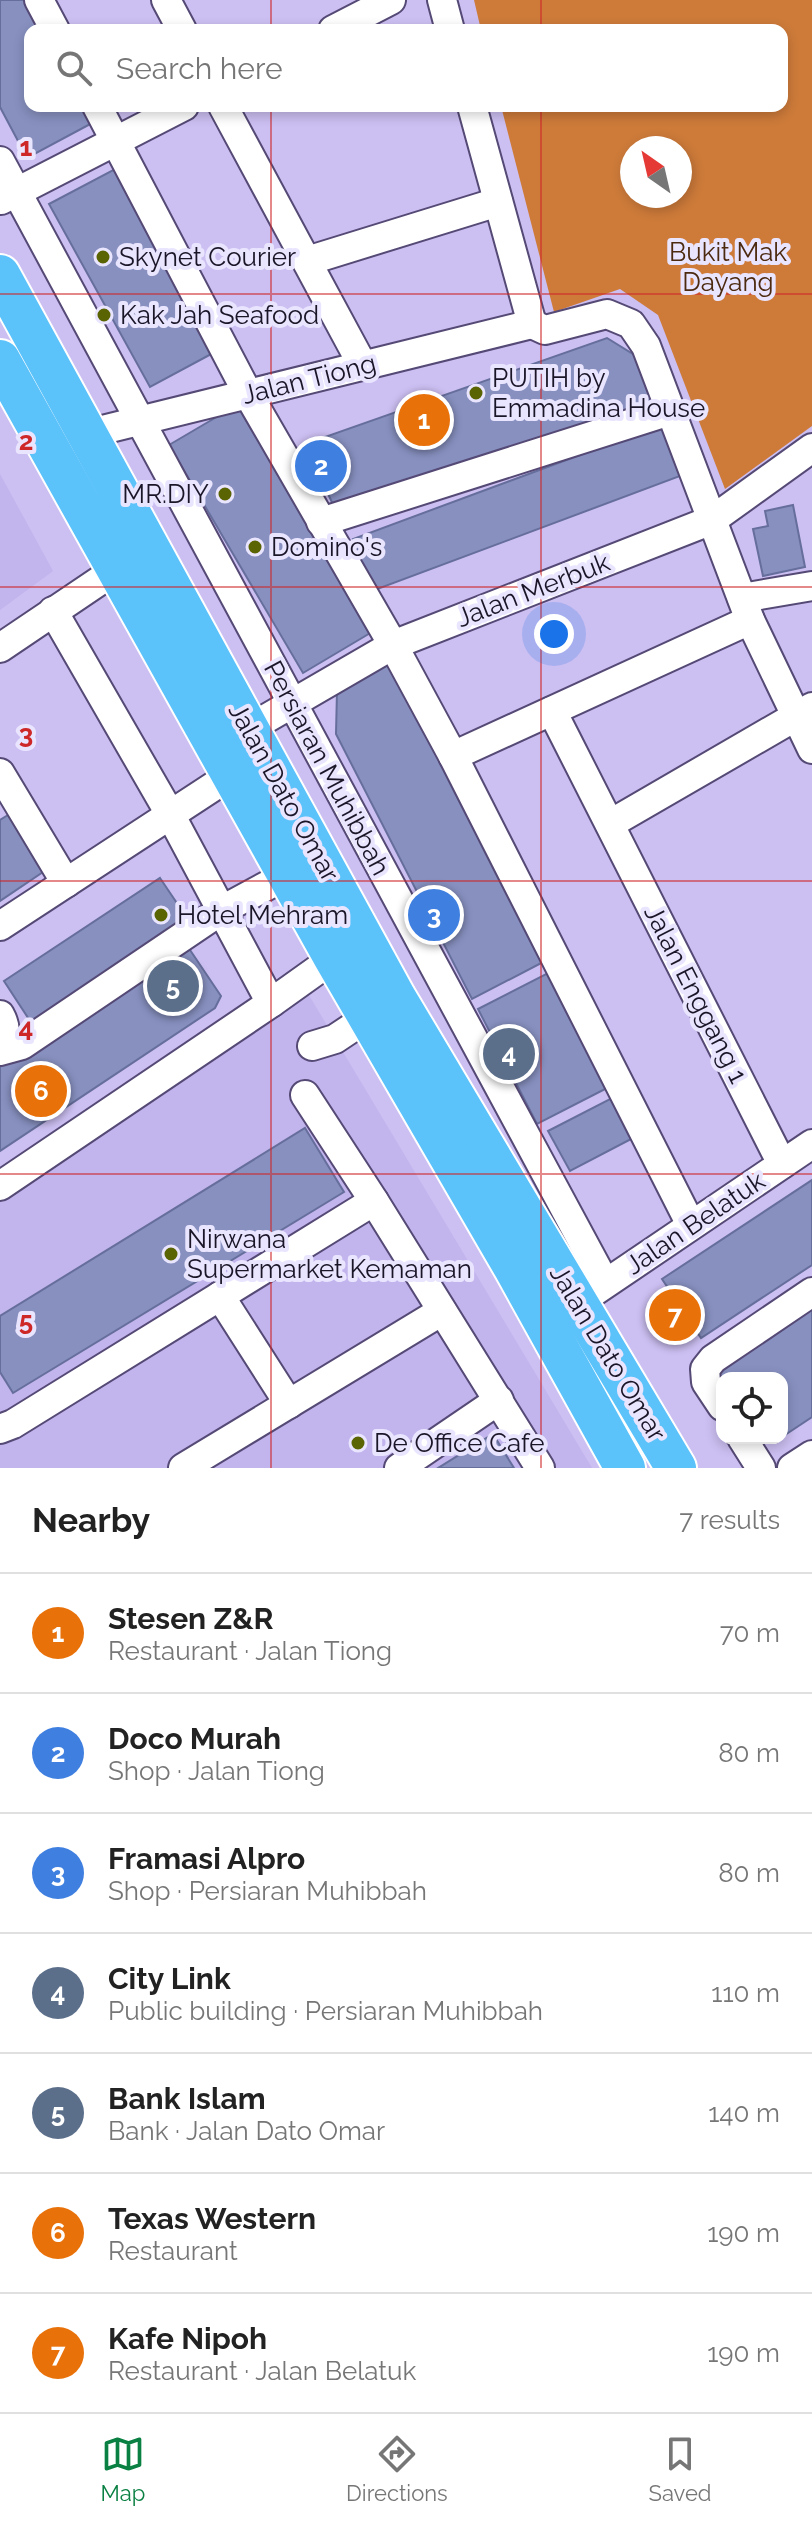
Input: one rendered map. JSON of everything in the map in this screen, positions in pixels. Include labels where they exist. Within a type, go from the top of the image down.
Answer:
[{"type":"highway","name":"Jalan Dato Omar","points":[[0,275],[396,998],[592,1293],[676,1468]]},
{"type":"highway","name":"Jalan Dato Omar","points":[[0,360],[287,875],[514,1268],[625,1468]]},
{"type":"street","points":[[39,0],[52,24]]},
{"type":"street","points":[[166,0],[179,24]]},
{"type":"street","points":[[345,24],[391,0]]},
{"type":"street","points":[[442,0],[448,24]]},
{"type":"street","points":[[100,112],[248,394],[393,645],[453,756],[691,1225]]},
{"type":"street","points":[[8,196],[172,112]]},
{"type":"street","points":[[226,112],[363,366]]},
{"type":"street","points":[[474,112],[532,324]]},
{"type":"street","name":"Persiaran Muhibbah","points":[[0,161],[8,196],[139,421],[292,703],[592,1293]]},
{"type":"street","points":[[307,261],[498,202]]},
{"type":"street","name":"Jalan Tiong","points":[[86,434],[532,324],[545,330],[607,314],[631,324],[646,346],[712,520]]},
{"type":"street","points":[[321,522],[670,411]]},
{"type":"street","name":"Jalan Merbuk","points":[[250,728],[393,645],[712,520],[812,448]]},
{"type":"street","points":[[712,520],[746,609],[804,711],[812,749]]},
{"type":"street","points":[[0,648],[117,569]]},
{"type":"street","points":[[453,756],[552,711],[746,609],[812,586]]},
{"type":"street","points":[[53,611],[170,814],[271,1003]]},
{"type":"street","name":"Jalan Enggang 1","points":[[552,711],[782,1164]]},
{"type":"street","points":[[610,824],[804,711]]},
{"type":"street","points":[[0,926],[231,775]]},
{"type":"street","points":[[4,790],[66,883]]},
{"type":"street","points":[[0,1051],[22,1045],[222,910],[287,875]]},
{"type":"street","points":[[0,1186],[334,958]]},
{"type":"street","points":[[0,1015],[4,1023],[4,1037],[0,1043]]},
{"type":"street","points":[[312,1046],[335,1039],[368,1017]]},
{"type":"street","points":[[305,1095],[540,1468]]},
{"type":"street","name":"Jalan Belatuk","points":[[592,1293],[812,1144]]},
{"type":"street","points":[[0,1429],[13,1424],[374,1201]]},
{"type":"street","points":[[716,1397],[706,1382],[705,1369],[713,1359],[812,1292]]},
{"type":"street","points":[[220,1296],[289,1404]]},
{"type":"street","points":[[200,1464],[289,1404],[442,1311]]},
{"type":"street","points":[[399,1468],[499,1400]]},
{"type":"street","points":[[746,1444],[761,1468]]},
{"type":"street","points":[[792,1468],[812,1455]]},
{"type":"shaded area","points":[[0,474],[53,571],[0,610]]},
{"type":"shaded area","points":[[304,987],[592,1468],[0,1468],[0,1185]]},
{"type":"green space","name":"Bukit Mak Dayang","points":[[474,0],[812,0],[812,426],[725,489],[658,315],[620,289],[554,312],[503,112],[788,112],[788,24],[480,24]]},
{"type":"building","points":[[0,0],[28,0],[41,24],[24,24],[24,112],[88,112],[94,122],[27,158],[0,107]]},
{"type":"building","points":[[117,168],[215,352],[150,387],[49,204]]},
{"type":"building","points":[[607,338],[636,356],[651,401],[335,509],[305,444]]},
{"type":"building","points":[[237,405],[372,632],[303,673],[169,445]]},
{"type":"building","points":[[661,425],[680,476],[372,591],[353,539]]},
{"type":"building","points":[[793,505],[805,567],[763,576],[753,529],[768,526],[765,511]]},
{"type":"building","points":[[390,661],[547,960],[472,999],[336,734],[337,691]]},
{"type":"building","points":[[8,815],[46,870],[0,901],[0,820]]},
{"type":"building","points":[[160,878],[191,924],[34,1027],[4,981]]},
{"type":"building","points":[[186,944],[221,996],[215,1008],[0,1151],[0,1067]]},
{"type":"building","points":[[552,971],[611,1086],[537,1124],[478,1009]]},
{"type":"building","points":[[612,1098],[633,1138],[570,1171],[548,1131]]},
{"type":"building","name":"Nirwana Supermarket Kemaman","points":[[305,1128],[344,1192],[13,1393],[0,1372],[0,1316]]},
{"type":"building","points":[[812,1180],[812,1265],[701,1338],[662,1279]]},
{"type":"building","points":[[812,1309],[812,1417],[788,1433],[788,1372],[717,1372]]},
{"type":"building","points":[[493,1434],[514,1468],[438,1468]]},
{"type":"place","name":"Skynet Courier","points":[[103,257]]},
{"type":"place","name":"Kak Jah Seafood","points":[[104,315]]},
{"type":"place","name":"PUTIH by Emmadina House","points":[[476,393]]},
{"type":"place","name":"Stesen Z&R","points":[[424,420]]},
{"type":"place","name":"Doco Murah","points":[[321,466]]},
{"type":"place","name":"MR.DIY","points":[[225,494]]},
{"type":"place","name":"Domino's","points":[[255,547]]},
{"type":"place","name":"Hotel Mehram","points":[[161,915]]},
{"type":"place","name":"Framasi Alpro","points":[[434,915]]},
{"type":"place","name":"Bank Islam","points":[[173,986]]},
{"type":"place","name":"City Link","points":[[509,1054]]},
{"type":"place","name":"Texas Western","points":[[41,1091]]},
{"type":"place","name":"Nirwana Supermarket Kemaman","points":[[171,1254]]},
{"type":"place","name":"Kafe Nipoh","points":[[675,1315]]},
{"type":"place","name":"De Office Cafe","points":[[358,1443]]}]
